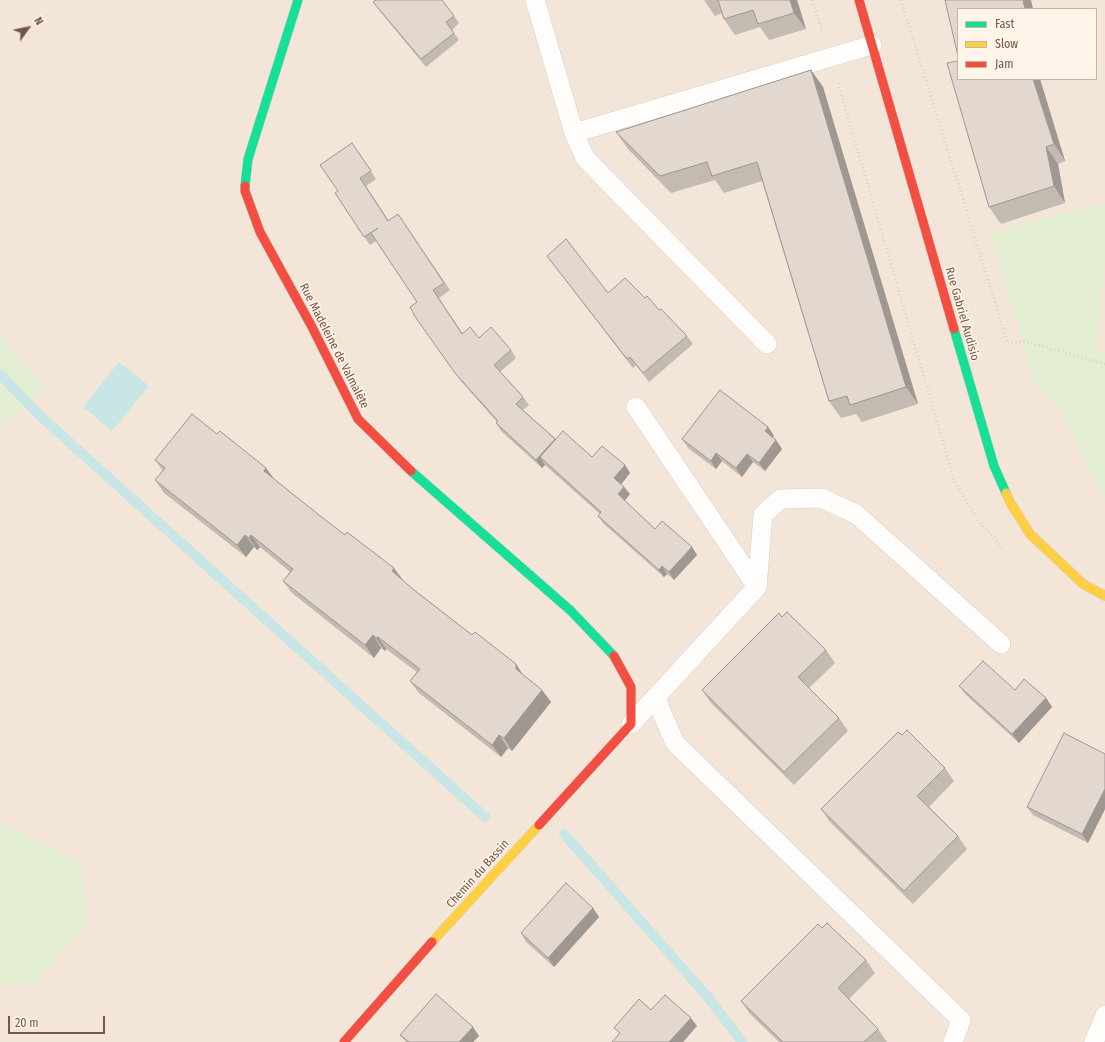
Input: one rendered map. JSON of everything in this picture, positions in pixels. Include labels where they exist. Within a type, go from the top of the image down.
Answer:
[{"type":"street","name":"Rue Madeleine de Valmalète","points":[[298,0],[248,159],[245,191],[260,232],[312,327],[358,419],[407,468],[571,611],[613,654],[631,687],[631,724]]},
{"type":"street","name":"Rue Gabriel Audisio","points":[[859,0],[994,466],[1010,502],[1030,534],[1083,584],[1105,596]]},
{"type":"street","name":"Chemin du Bassin","points":[[344,1042],[449,923],[631,724]]},
{"type":"lane","points":[[535,0],[574,133],[585,158],[767,344]]},
{"type":"lane","points":[[574,133],[872,45]]},
{"type":"lane","points":[[636,407],[757,587]]},
{"type":"lane","points":[[631,724],[757,587],[763,515],[780,499],[821,498],[856,514],[1001,644]]},
{"type":"lane","points":[[655,698],[675,743],[961,1020],[953,1042]]},
{"type":"lane","points":[[1094,1042],[1105,1015]]},
{"type":"path","points":[[901,0],[1008,344],[1024,341],[1105,364]]},
{"type":"shaded area","points":[[0,0],[1105,0],[1105,1042],[0,1042]]},
{"type":"green space","points":[[1105,203],[1105,260],[1096,349],[1105,351],[1105,500],[1087,468],[1058,405],[1035,385],[990,233]]},
{"type":"green space","points":[[0,333],[47,389],[0,428]]},
{"type":"green space","points":[[0,822],[80,862],[88,921],[33,986],[0,984]]},
{"type":"water","points":[[119,362],[149,386],[112,431],[83,407]]},
{"type":"building","points":[[376,0],[442,0],[454,16],[446,22],[454,33],[421,59],[373,2]]},
{"type":"building","points":[[718,0],[790,0],[794,13],[758,24],[753,10],[724,19]]},
{"type":"building","points":[[945,0],[1023,0],[1025,8],[957,8],[957,52]]},
{"type":"building","points":[[957,61],[957,80],[1033,80],[1054,144],[1046,147],[1054,186],[989,207],[947,63]]},
{"type":"building","points":[[811,70],[906,387],[850,405],[847,396],[829,401],[757,162],[712,176],[707,162],[660,176],[616,132]]},
{"type":"building","points":[[352,143],[371,171],[360,178],[388,221],[398,214],[444,283],[433,290],[462,334],[470,327],[479,338],[491,327],[511,350],[494,365],[523,397],[516,404],[555,439],[536,460],[496,423],[498,421],[455,373],[416,318],[410,307],[417,302],[371,233],[378,228],[364,237],[335,193],[338,191],[320,165]]},
{"type":"building","points":[[566,239],[608,293],[625,278],[645,298],[647,296],[659,310],[661,309],[687,336],[643,373],[630,357],[627,359],[547,256]]},
{"type":"building","points":[[720,390],[768,427],[765,431],[776,440],[759,463],[747,454],[736,468],[716,453],[711,461],[682,439]]},
{"type":"building","points":[[192,414],[217,434],[220,431],[266,468],[264,471],[345,535],[347,532],[394,568],[392,571],[414,590],[472,635],[475,632],[516,664],[516,669],[542,690],[504,738],[499,735],[492,745],[410,681],[420,669],[378,637],[376,638],[373,635],[365,645],[283,581],[293,569],[251,535],[249,538],[245,535],[237,545],[155,480],[165,468],[155,460]]},
{"type":"building","points":[[563,431],[592,457],[602,446],[625,465],[614,478],[624,487],[618,494],[655,529],[662,521],[692,547],[669,572],[662,566],[659,570],[598,516],[601,512],[540,457]]},
{"type":"building","points":[[787,612],[826,650],[798,677],[839,718],[784,772],[702,690],[779,613],[782,617]]},
{"type":"building","points":[[983,661],[1015,690],[1024,679],[1046,698],[1012,734],[959,686]]},
{"type":"building","points":[[907,730],[945,768],[917,796],[958,836],[904,891],[821,809],[898,732],[902,735]]},
{"type":"building","points":[[1064,733],[1105,754],[1105,789],[1082,834],[1027,807]]},
{"type":"building","points":[[566,883],[593,908],[548,958],[521,933]]},
{"type":"building","points":[[827,923],[866,960],[838,988],[878,1029],[864,1042],[783,1042],[741,1001],[818,924],[822,928]]},
{"type":"building","points":[[436,994],[473,1027],[459,1042],[409,1042],[400,1035]]},
{"type":"building","points":[[665,995],[691,1018],[669,1042],[612,1042],[620,1033],[614,1028],[639,999],[651,1010]]},
{"type":"waterway","points":[[0,374],[37,413],[485,817]]},
{"type":"waterway","points":[[564,834],[707,996],[742,1042]]},
{"type":"traffic: fast","points":[[245,186],[248,159],[298,0]]},
{"type":"traffic: fast","points":[[954,329],[994,466],[1006,493]]},
{"type":"traffic: fast","points":[[411,471],[571,611],[614,656]]},
{"type":"traffic: slow","points":[[1006,493],[1030,534],[1083,584],[1105,596]]},
{"type":"traffic: slow","points":[[432,942],[539,825]]},
{"type":"traffic: jam","points":[[859,0],[954,329]]},
{"type":"traffic: jam","points":[[245,186],[245,191],[260,232],[312,327],[358,419],[411,471]]},
{"type":"traffic: jam","points":[[539,825],[631,724],[631,687],[614,656]]},
{"type":"traffic: jam","points":[[344,1042],[432,942]]}]
